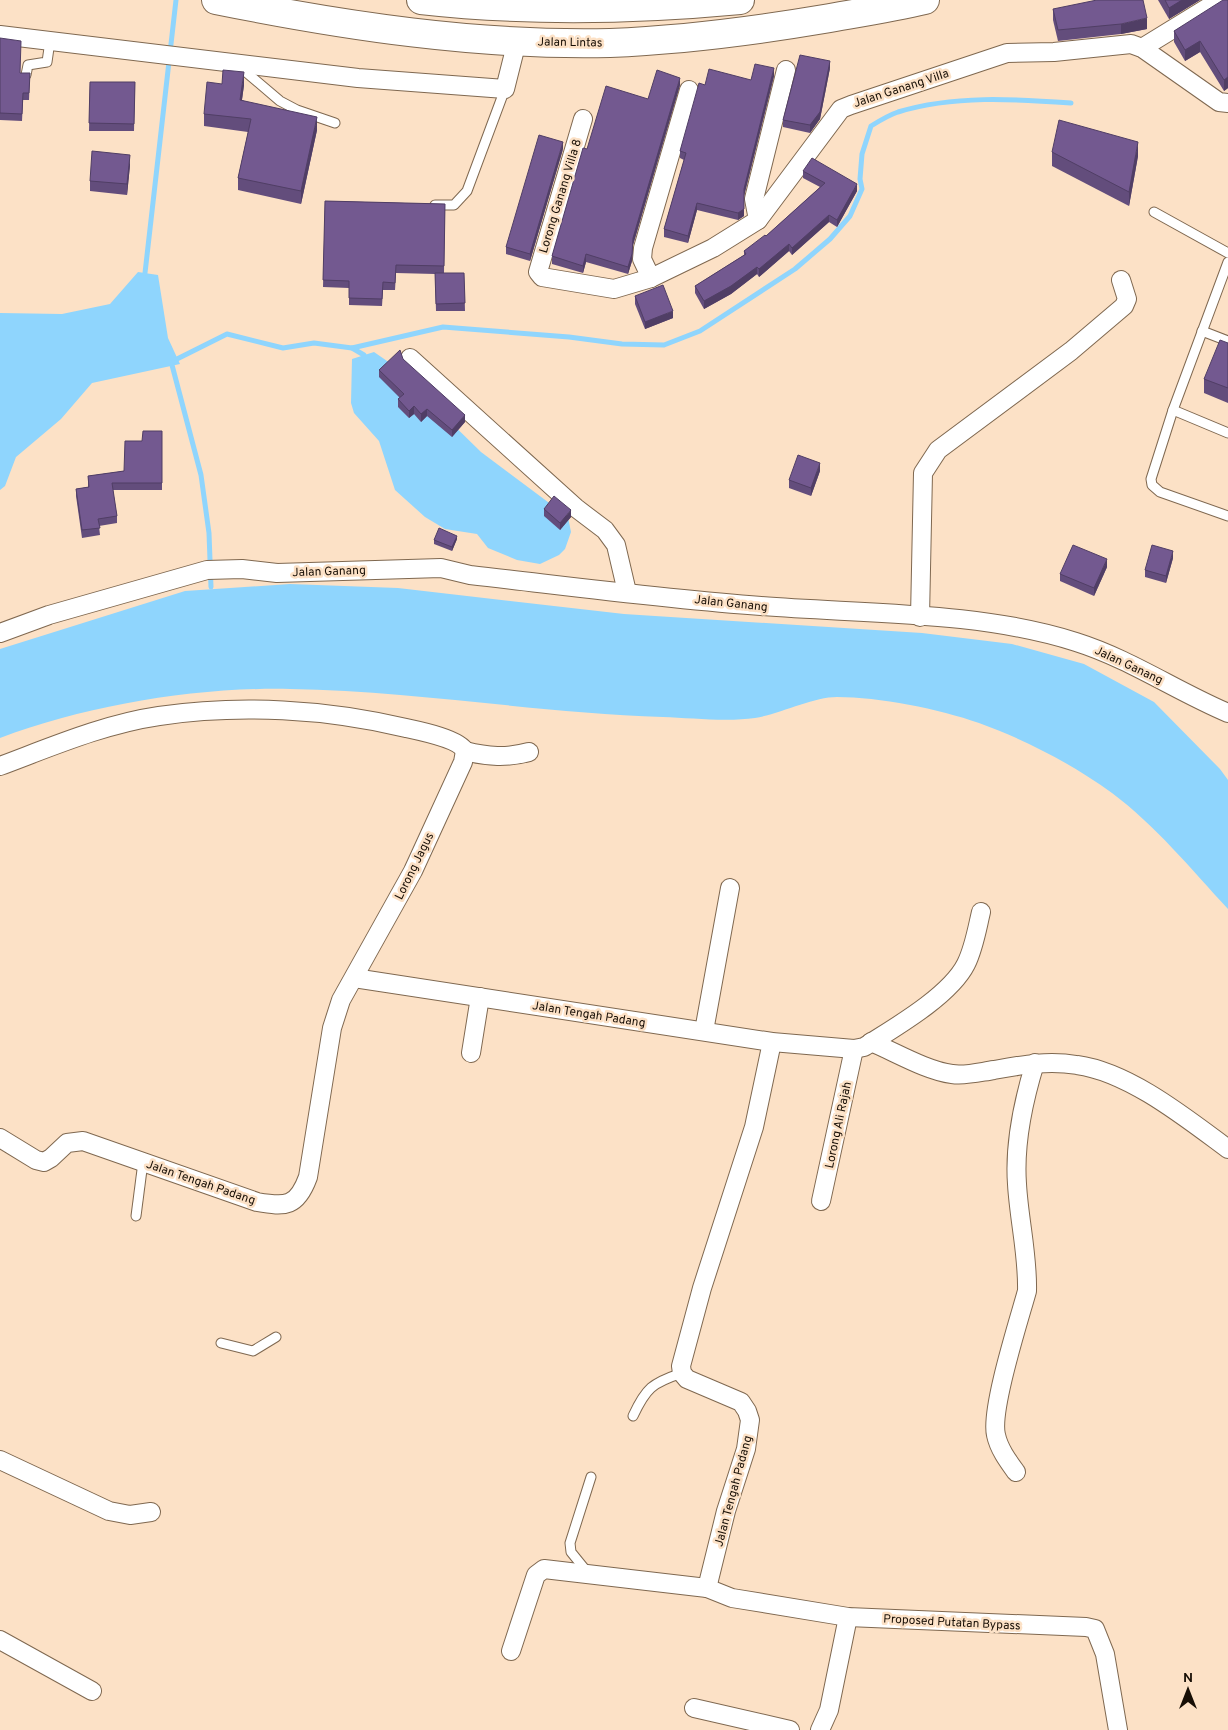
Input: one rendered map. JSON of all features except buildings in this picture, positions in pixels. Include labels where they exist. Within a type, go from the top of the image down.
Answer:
[{"type":"highway","name":"Jalan Lintas","points":[[216,0],[384,28],[517,41],[608,43],[714,36],[761,30],[925,0]]},
{"type":"highway","points":[[421,0],[510,4],[686,3],[740,0]]},
{"type":"street","points":[[1142,48],[1220,0]]},
{"type":"street","points":[[0,35],[156,56],[358,78],[505,89],[517,41]]},
{"type":"street","name":"Jalan Ganang Villa","points":[[538,272],[542,277],[614,290],[650,278],[713,248],[758,220],[835,116],[850,104],[1007,53],[1054,52],[1131,44],[1142,48],[1218,102],[1228,103]]},
{"type":"street","points":[[758,220],[754,199],[786,70]]},
{"type":"street","points":[[650,278],[642,258],[643,248],[689,90]]},
{"type":"street","name":"Lorong Ganang Villa 8","points":[[538,272],[582,119]]},
{"type":"street","points":[[920,617],[923,473],[938,450],[1071,351],[1124,306],[1127,299],[1121,280]]},
{"type":"street","points":[[410,358],[576,508],[606,530],[616,545],[627,592]]},
{"type":"street","name":"Jalan Ganang","points":[[0,633],[50,615],[212,570],[277,573],[441,568],[470,575],[759,606],[920,617],[988,624],[1075,641],[1114,655],[1228,713]]},
{"type":"street","points":[[0,766],[73,739],[129,722],[158,716],[223,710],[263,710],[349,716],[427,733],[456,743],[465,751],[498,757],[529,752]]},
{"type":"street","name":"Lorong Jagus","points":[[354,978],[413,871],[463,762],[465,751]]},
{"type":"street","points":[[704,1031],[730,888]]},
{"type":"street","points":[[854,1049],[871,1042],[921,1010],[956,979],[973,948],[981,912]]},
{"type":"street","name":"Jalan Tengah Padang","points":[[0,1138],[36,1160],[44,1162],[67,1143],[83,1141],[256,1202],[277,1205],[290,1204],[298,1198],[308,1177],[332,1028],[341,1000],[354,978],[772,1042],[854,1049]]},
{"type":"street","points":[[471,1053],[480,997]]},
{"type":"street","points":[[682,1373],[681,1366],[702,1288],[754,1127],[772,1042]]},
{"type":"street","points":[[871,1042],[940,1071],[953,1074],[968,1075],[1035,1063],[1078,1065],[1104,1072],[1144,1091],[1228,1149]]},
{"type":"street","name":"Lorong Ali Rajah","points":[[821,1201],[854,1049]]},
{"type":"street","points":[[1016,1472],[1000,1448],[995,1428],[997,1405],[1027,1291],[1027,1273],[1017,1184],[1017,1157],[1022,1112],[1035,1063]]},
{"type":"street","name":"Jalan Tengah Padang","points":[[682,1373],[697,1384],[741,1402],[750,1420],[746,1449],[726,1511],[707,1588]]},
{"type":"street","points":[[0,1460],[109,1510],[130,1515],[151,1512]]},
{"type":"street","name":"Proposed Putatan Bypass","points":[[511,1651],[538,1572],[544,1569],[707,1588],[732,1598],[848,1617],[1095,1629],[1105,1654],[1118,1730]]},
{"type":"street","points":[[820,1730],[829,1710],[848,1617]]},
{"type":"street","points":[[0,1640],[92,1691]]},
{"type":"street","points":[[694,1708],[790,1730]]},
{"type":"lane","points":[[26,75],[28,65],[47,62],[50,41]]},
{"type":"lane","points":[[233,64],[245,70],[267,91],[289,106],[335,123]]},
{"type":"lane","points":[[426,205],[454,205],[467,191],[505,89]]},
{"type":"lane","points":[[1154,212],[1228,253]]},
{"type":"lane","points":[[1228,262],[1151,472],[1152,484],[1160,492],[1228,516]]},
{"type":"lane","points":[[1202,331],[1228,341]]},
{"type":"lane","points":[[1173,410],[1228,433]]},
{"type":"lane","points":[[136,1216],[143,1162]]},
{"type":"lane","points":[[221,1343],[253,1351],[276,1336]]},
{"type":"lane","points":[[633,1416],[642,1397],[657,1381],[682,1373]]},
{"type":"lane","points":[[590,1574],[575,1560],[571,1552],[570,1543],[591,1477]]},
{"type":"water","points":[[138,272],[158,275],[168,338],[180,364],[92,383],[61,419],[16,457],[5,486],[0,490],[0,313],[62,314],[110,304]]},
{"type":"water","points":[[374,352],[390,363],[481,452],[568,517],[571,532],[565,549],[559,555],[540,564],[517,560],[488,548],[477,534],[445,529],[425,517],[395,490],[379,441],[354,413],[351,403],[352,359]]},
{"type":"water","points":[[290,584],[398,588],[624,614],[922,633],[1012,644],[1084,664],[1154,702],[1220,769],[1228,780],[1228,909],[1173,848],[1143,819],[1112,793],[1081,772],[1031,745],[979,723],[928,709],[871,699],[828,698],[755,718],[721,720],[616,715],[383,694],[254,689],[180,695],[106,707],[34,726],[0,738],[0,649],[185,591]]},
{"type":"waterway","points":[[145,273],[176,0]]},
{"type":"waterway","points":[[352,348],[443,327],[569,337],[622,344],[664,345],[700,331],[795,269],[830,239],[850,216],[862,189],[860,179],[862,154],[871,126],[877,122],[895,113],[941,103],[984,100],[1028,100],[1071,103]]},
{"type":"waterway","points":[[177,359],[227,334],[283,348],[314,343],[352,348],[364,355]]},
{"type":"waterway","points":[[172,365],[201,475],[209,533],[211,587]]}]
